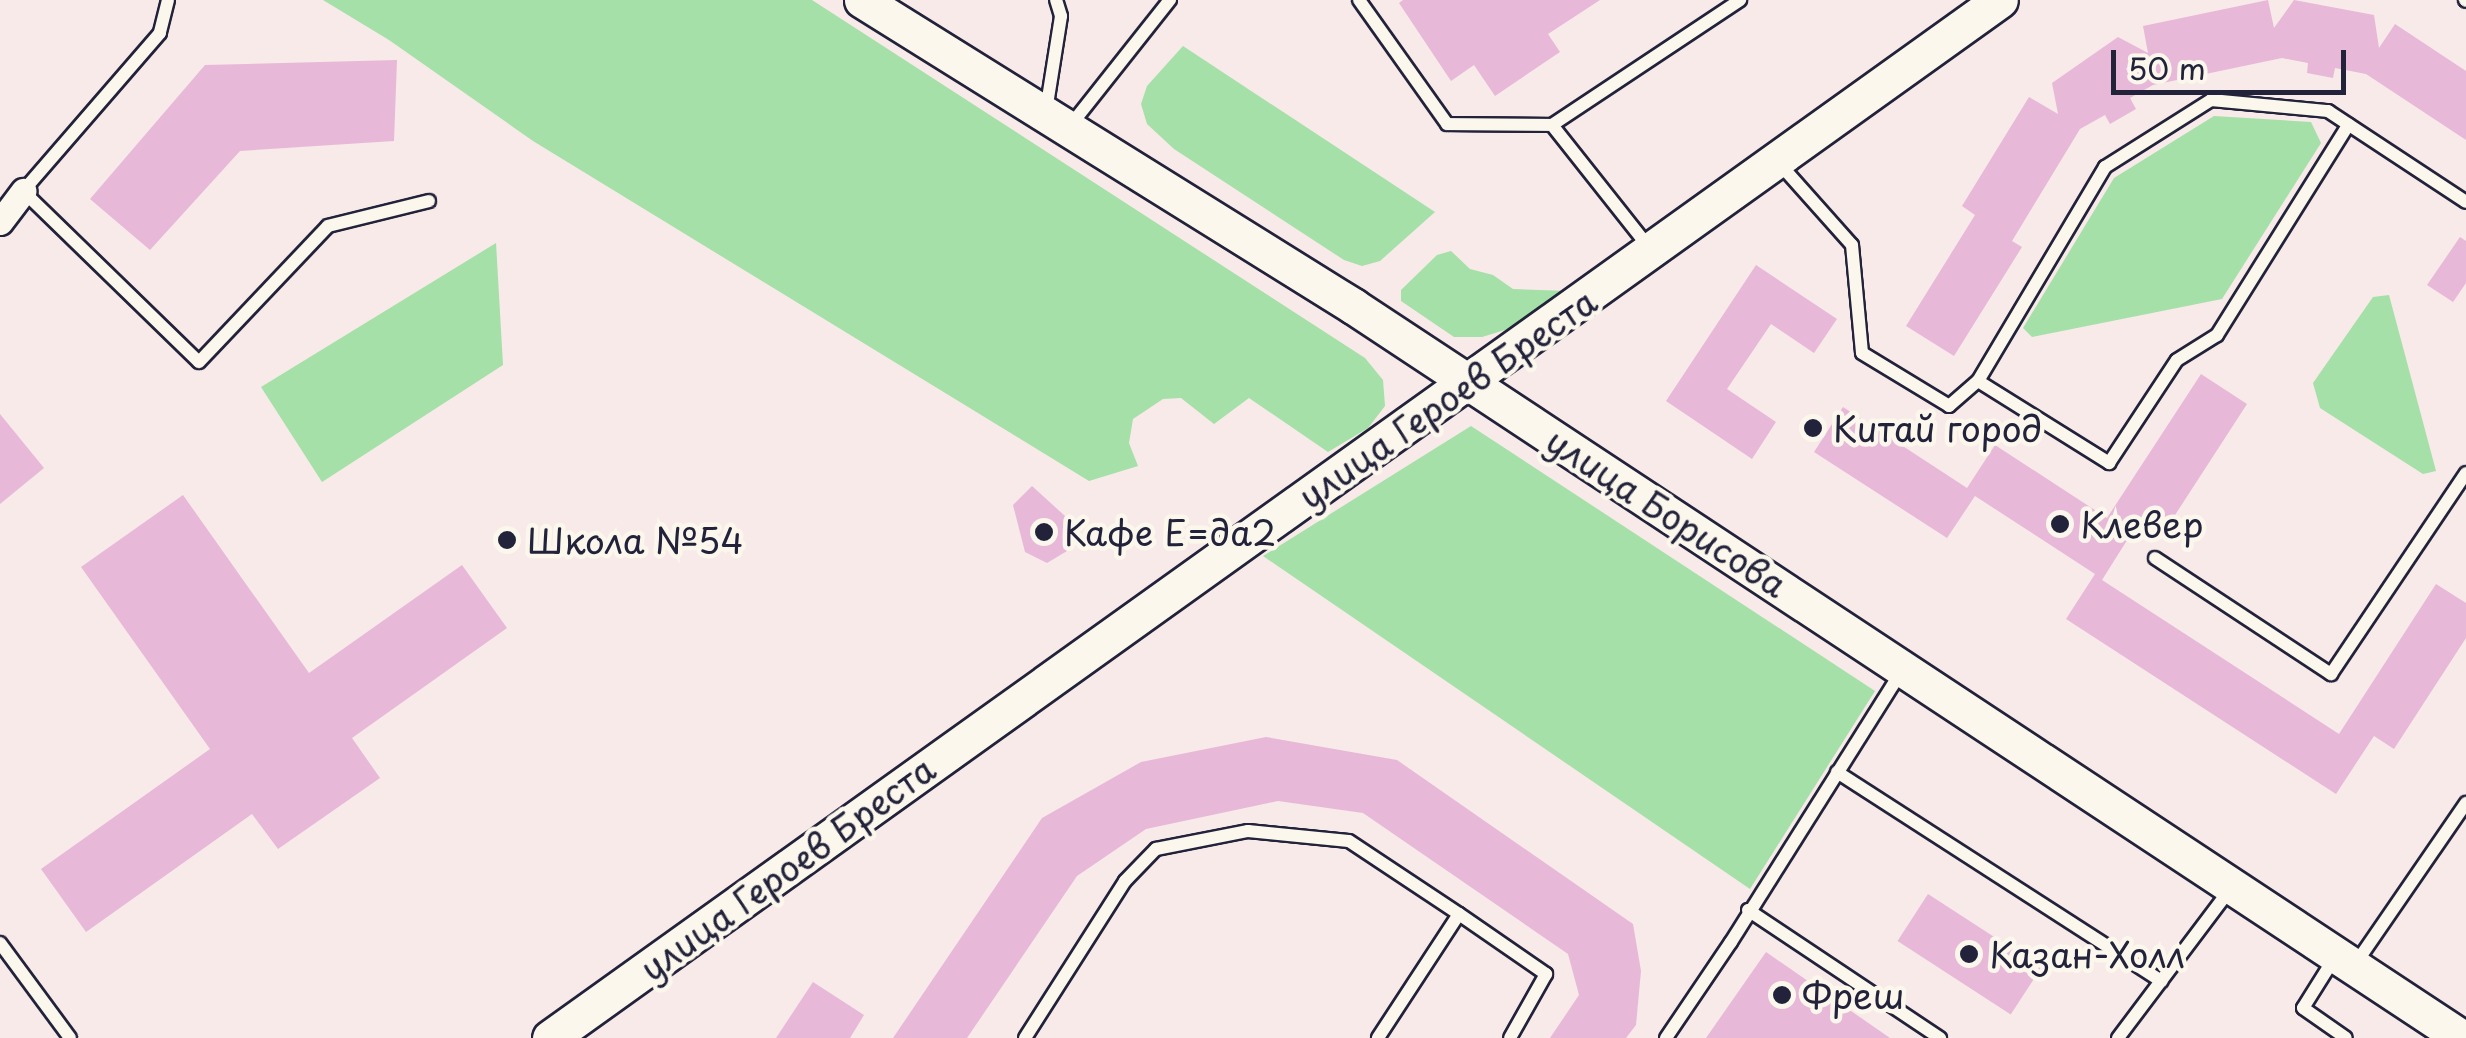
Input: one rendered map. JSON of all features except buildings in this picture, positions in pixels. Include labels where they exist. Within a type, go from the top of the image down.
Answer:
[{"type":"main road","name":"улица Борисова","points":[[862,0],[1469,384],[2462,1038]]},
{"type":"main road","name":"улица Героев Бреста","points":[[550,1038],[1469,384],[2000,0]]},
{"type":"street","points":[[0,222],[22,192]]},
{"type":"lane","points":[[168,0],[160,33],[22,192],[199,362],[328,226],[428,201]]},
{"type":"lane","points":[[1056,0],[1061,16],[1057,121]]},
{"type":"lane","points":[[1057,121],[1170,0]]},
{"type":"lane","points":[[1360,0],[1447,124],[1552,125],[1740,0]]},
{"type":"lane","points":[[1778,162],[1852,245],[1862,354],[1948,406],[1978,381],[2104,167],[2211,100],[2328,112],[2466,202]]},
{"type":"lane","points":[[1552,125],[1652,252]]},
{"type":"lane","points":[[1978,381],[2109,463],[2177,360],[2218,334],[2348,125]]},
{"type":"lane","points":[[2156,558],[2332,674],[2466,472]]},
{"type":"lane","points":[[1666,1038],[1904,667]]},
{"type":"lane","points":[[1836,772],[2161,981]]},
{"type":"lane","points":[[2346,1038],[2303,1008],[2345,961],[2466,803]]},
{"type":"lane","points":[[1025,1038],[1126,881],[1156,850],[1248,832],[1349,841],[1546,974],[1510,1038]]},
{"type":"lane","points":[[2118,1038],[2232,886]]},
{"type":"lane","points":[[1748,910],[1940,1038]]},
{"type":"lane","points":[[1378,1038],[1459,914]]},
{"type":"lane","points":[[0,943],[70,1038]]},
{"type":"green space","points":[[323,0],[812,0],[1365,358],[1383,380],[1385,406],[1368,428],[1328,452],[1249,398],[1214,424],[1181,398],[1163,399],[1133,419],[1129,443],[1138,466],[1089,481],[533,141],[389,40]]},
{"type":"green space","points":[[1183,46],[1435,212],[1380,261],[1362,266],[1344,260],[1174,149],[1147,124],[1141,104],[1147,86]]},
{"type":"green space","points":[[2214,116],[2311,122],[2321,143],[2222,299],[2032,337],[2023,328],[2114,178]]},
{"type":"green space","points":[[496,243],[503,365],[322,482],[261,387]]},
{"type":"green space","points":[[1451,251],[1470,269],[1493,275],[1513,289],[1569,291],[1534,321],[1482,337],[1454,337],[1401,301],[1401,290],[1437,255]]},
{"type":"green space","points":[[2389,295],[2436,471],[2423,474],[2320,408],[2313,383],[2373,297]]},
{"type":"green space","points":[[1471,426],[1875,691],[1750,889],[1263,556]]},
{"type":"place","name":"Китай город","points":[[1813,428]]},
{"type":"place","name":"Клевер","points":[[2060,524]]},
{"type":"place","name":"Кафе Е=да2","points":[[1044,532]]},
{"type":"place","name":"Школа №54","points":[[507,540]]},
{"type":"place","name":"Казан-Холл","points":[[1969,954]]},
{"type":"place","name":"Фреш","points":[[1782,995]]}]
